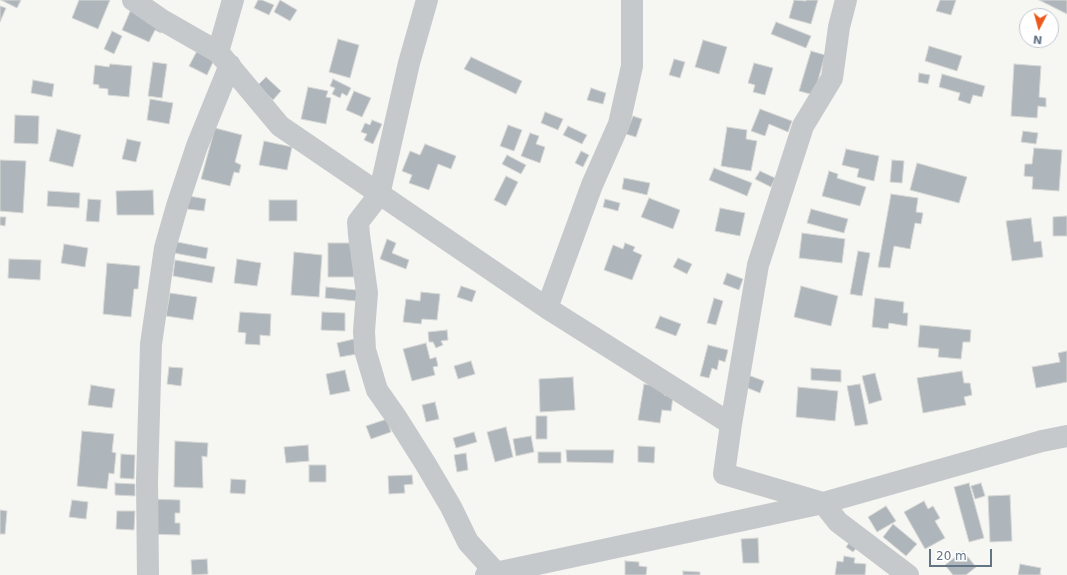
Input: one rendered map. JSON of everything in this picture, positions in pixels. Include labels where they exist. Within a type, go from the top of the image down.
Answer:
[{"type":"street","points":[[133,0],[224,59],[280,126],[546,308],[731,424]]},
{"type":"street","points":[[148,575],[147,481],[150,344],[164,255],[177,206],[224,59],[232,0]]},
{"type":"street","points":[[427,0],[409,63],[379,195],[358,222],[367,293],[364,331],[365,350],[377,390],[396,416],[425,463],[451,507],[468,542],[494,574],[823,504],[1042,441],[1067,436]]},
{"type":"street","points":[[546,308],[592,185],[620,124],[632,66],[632,0]]},
{"type":"street","points":[[846,0],[839,27],[832,78],[803,126],[758,265],[724,474],[823,504],[838,522],[908,575]]},
{"type":"building","points":[[1,0],[21,0],[17,8]]},
{"type":"building","points":[[79,0],[110,0],[98,29],[72,18]]},
{"type":"building","points":[[258,0],[274,5],[269,15],[254,8]]},
{"type":"building","points":[[280,0],[297,10],[290,21],[274,12]]},
{"type":"building","points":[[794,0],[818,0],[811,24],[789,18]]},
{"type":"building","points":[[940,0],[956,0],[951,15],[936,11]]},
{"type":"building","points":[[1039,0],[1067,0],[1067,14],[1059,10],[1059,8],[1055,8]]},
{"type":"building","points":[[0,6],[6,8],[0,22]]},
{"type":"building","points":[[132,7],[164,26],[161,33],[155,30],[149,42],[122,30]]},
{"type":"building","points":[[776,22],[811,36],[806,48],[771,34]]},
{"type":"building","points":[[112,31],[122,36],[114,54],[104,49]]},
{"type":"building","points":[[338,39],[359,45],[350,78],[329,72]]},
{"type":"building","points":[[703,40],[727,47],[719,74],[695,67]]},
{"type":"building","points":[[929,46],[962,56],[957,71],[925,61]]},
{"type":"building","points":[[197,51],[214,60],[207,75],[189,66]]},
{"type":"building","points":[[811,51],[825,55],[814,95],[799,91]]},
{"type":"building","points":[[471,57],[522,81],[516,94],[464,69]]},
{"type":"building","points":[[674,59],[685,62],[680,78],[669,75]]},
{"type":"building","points":[[153,62],[167,64],[162,98],[148,96]]},
{"type":"building","points":[[754,63],[773,68],[765,95],[753,92],[755,85],[748,83]]},
{"type":"building","points":[[110,64],[132,66],[129,97],[108,95],[108,89],[99,88],[99,85],[93,84],[95,65],[109,67]]},
{"type":"building","points":[[1014,64],[1041,66],[1039,97],[1046,98],[1046,107],[1038,106],[1037,118],[1011,116]]},
{"type":"building","points":[[919,73],[930,75],[928,84],[918,82]]},
{"type":"building","points":[[942,74],[985,86],[982,97],[973,95],[970,104],[958,100],[960,93],[939,87]]},
{"type":"building","points":[[266,77],[281,91],[273,100],[258,85]]},
{"type":"building","points":[[333,79],[351,88],[347,96],[342,93],[340,98],[332,94],[335,88],[330,86]]},
{"type":"building","points":[[33,80],[54,84],[52,97],[31,93]]},
{"type":"building","points":[[308,87],[328,91],[326,97],[331,98],[326,124],[301,119]]},
{"type":"building","points":[[591,88],[606,93],[603,104],[587,100]]},
{"type":"building","points":[[354,91],[371,98],[362,117],[346,110]]},
{"type":"building","points":[[150,99],[173,103],[169,124],[147,120]]},
{"type":"building","points":[[760,109],[792,121],[788,132],[769,124],[765,136],[751,131]]},
{"type":"building","points":[[545,112],[563,119],[558,130],[541,123]]},
{"type":"building","points":[[15,115],[39,116],[38,144],[14,143]]},
{"type":"building","points":[[633,116],[642,119],[636,137],[626,134]]},
{"type":"building","points":[[372,120],[382,124],[373,144],[364,140],[367,134],[361,132],[365,123],[370,125]]},
{"type":"building","points":[[508,125],[522,130],[514,151],[500,146]]},
{"type":"building","points":[[568,126],[587,135],[582,144],[563,135]]},
{"type":"building","points":[[727,127],[747,130],[746,139],[757,141],[751,171],[721,166]]},
{"type":"building","points":[[215,128],[242,135],[235,162],[241,165],[239,173],[234,172],[230,186],[201,179]]},
{"type":"building","points":[[57,129],[81,135],[73,167],[49,161]]},
{"type":"building","points":[[1023,131],[1038,133],[1036,144],[1021,142]]},
{"type":"building","points":[[530,133],[539,136],[536,144],[545,147],[540,163],[521,156]]},
{"type":"building","points":[[127,139],[141,142],[136,162],[122,159]]},
{"type":"building","points":[[264,141],[292,147],[287,170],[259,165]]},
{"type":"building","points":[[425,144],[456,156],[451,169],[438,164],[429,190],[409,183],[412,175],[402,171],[410,151],[420,155]]},
{"type":"building","points":[[1034,148],[1062,150],[1059,191],[1032,189],[1033,177],[1024,176],[1025,164],[1032,164]]},
{"type":"building","points":[[846,149],[879,156],[874,181],[857,177],[859,169],[842,165]]},
{"type":"building","points":[[581,151],[589,155],[583,167],[575,163]]},
{"type":"building","points":[[507,155],[526,165],[521,174],[502,164]]},
{"type":"building","points":[[0,160],[26,161],[23,213],[0,211]]},
{"type":"building","points":[[892,160],[904,161],[902,183],[890,182]]},
{"type":"building","points":[[917,163],[967,177],[959,203],[910,190]]},
{"type":"building","points":[[714,168],[752,183],[747,196],[709,180]]},
{"type":"building","points":[[760,171],[775,178],[771,187],[755,179]]},
{"type":"building","points":[[829,171],[838,174],[837,178],[866,187],[860,206],[822,196]]},
{"type":"building","points":[[506,176],[518,182],[506,206],[494,200]]},
{"type":"building","points":[[624,178],[650,183],[647,195],[622,189]]},
{"type":"building","points":[[153,190],[154,215],[117,215],[116,191]]},
{"type":"building","points":[[48,191],[80,193],[79,208],[47,206]]},
{"type":"building","points":[[891,194],[918,198],[916,212],[923,213],[921,224],[915,223],[910,249],[894,246],[890,268],[878,267]]},
{"type":"building","points":[[189,196],[206,199],[204,211],[187,209]]},
{"type":"building","points":[[649,198],[680,210],[673,229],[641,217]]},
{"type":"building","points":[[88,199],[101,200],[99,222],[86,221]]},
{"type":"building","points":[[605,199],[620,203],[618,211],[603,207]]},
{"type":"building","points":[[269,200],[297,200],[297,221],[269,221]]},
{"type":"building","points":[[720,208],[745,213],[740,236],[715,231]]},
{"type":"building","points":[[811,209],[848,219],[844,233],[807,223]]},
{"type":"building","points":[[1067,216],[1067,236],[1053,236],[1053,217]]},
{"type":"building","points":[[0,217],[6,217],[5,226],[0,225]]},
{"type":"building","points":[[1031,218],[1034,242],[1041,241],[1043,257],[1012,261],[1006,221]]},
{"type":"building","points":[[802,233],[845,239],[842,263],[799,258]]},
{"type":"building","points":[[387,239],[396,243],[392,253],[409,260],[406,269],[380,259]]},
{"type":"building","points":[[177,242],[208,248],[206,259],[174,253]]},
{"type":"building","points":[[328,243],[354,243],[354,277],[328,277]]},
{"type":"building","points":[[625,243],[635,247],[633,251],[642,255],[632,280],[604,270],[613,245],[623,249]]},
{"type":"building","points":[[64,244],[88,248],[85,267],[61,263]]},
{"type":"building","points":[[858,251],[870,253],[862,296],[850,294]]},
{"type":"building","points":[[294,252],[322,255],[319,297],[291,295]]},
{"type":"building","points":[[678,258],[692,264],[687,274],[673,267]]},
{"type":"building","points":[[9,259],[41,260],[40,280],[8,278]]},
{"type":"building","points":[[237,259],[261,263],[257,286],[234,283]]},
{"type":"building","points":[[175,260],[215,267],[212,283],[173,276]]},
{"type":"building","points":[[107,263],[140,266],[138,289],[134,289],[131,317],[103,314]]},
{"type":"building","points":[[727,273],[743,279],[739,290],[723,284]]},
{"type":"building","points":[[461,286],[476,291],[472,302],[457,297]]},
{"type":"building","points":[[801,286],[838,296],[831,326],[794,317]]},
{"type":"building","points":[[326,287],[357,290],[356,301],[325,298]]},
{"type":"building","points":[[421,292],[440,294],[437,320],[422,319],[421,324],[403,322],[406,299],[420,301]]},
{"type":"building","points":[[170,293],[197,297],[193,320],[166,316]]},
{"type":"building","points":[[714,298],[723,301],[716,325],[707,323]]},
{"type":"building","points":[[875,298],[904,302],[903,313],[908,313],[907,326],[889,323],[888,329],[872,327]]},
{"type":"building","points":[[240,312],[271,314],[270,336],[260,335],[260,345],[245,344],[246,333],[238,332]]},
{"type":"building","points":[[322,312],[345,313],[345,331],[321,330]]},
{"type":"building","points":[[660,316],[681,324],[676,336],[655,328]]},
{"type":"building","points":[[920,325],[971,330],[970,342],[963,342],[961,359],[938,357],[939,349],[918,347]]},
{"type":"building","points":[[447,330],[448,340],[441,341],[443,345],[436,348],[433,342],[429,342],[428,332]]},
{"type":"building","points":[[354,339],[357,354],[340,357],[337,343]]},
{"type":"building","points":[[426,343],[430,359],[436,357],[438,366],[433,367],[435,375],[412,381],[403,349]]},
{"type":"building","points":[[708,345],[728,350],[725,362],[719,360],[717,370],[712,368],[709,378],[700,376]]},
{"type":"building","points":[[1067,351],[1067,382],[1036,388],[1032,367],[1060,362],[1058,353]]},
{"type":"building","points":[[471,361],[475,374],[458,379],[454,366]]},
{"type":"building","points":[[169,367],[183,368],[181,386],[167,384]]},
{"type":"building","points":[[811,368],[841,370],[841,382],[811,380]]},
{"type":"building","points":[[345,370],[350,391],[330,395],[326,374]]},
{"type":"building","points":[[962,371],[964,383],[970,383],[972,395],[964,397],[966,405],[923,413],[917,378]]},
{"type":"building","points":[[875,373],[882,400],[869,404],[862,376]]},
{"type":"building","points":[[748,375],[764,381],[760,393],[743,386]]},
{"type":"building","points":[[573,377],[575,410],[540,412],[539,379]]},
{"type":"building","points":[[644,384],[665,388],[664,395],[673,397],[671,411],[662,410],[660,423],[638,420]]},
{"type":"building","points":[[860,384],[868,424],[855,426],[847,386]]},
{"type":"building","points":[[91,385],[115,389],[112,408],[88,405]]},
{"type":"building","points":[[798,387],[838,391],[835,421],[796,417]]},
{"type":"building","points":[[435,402],[439,419],[426,422],[422,405]]},
{"type":"building","points":[[536,416],[547,416],[547,439],[536,439]]},
{"type":"building","points":[[387,419],[391,432],[371,439],[366,426]]},
{"type":"building","points":[[506,427],[513,457],[495,462],[487,432]]},
{"type":"building","points":[[82,431],[114,434],[112,452],[116,453],[114,474],[109,473],[107,489],[77,486]]},
{"type":"building","points":[[474,432],[477,442],[456,448],[453,438]]},
{"type":"building","points":[[531,436],[534,452],[516,456],[513,439]]},
{"type":"building","points":[[175,441],[208,443],[207,457],[202,456],[203,488],[174,487]]},
{"type":"building","points":[[308,445],[309,461],[286,463],[284,447]]},
{"type":"building","points":[[638,446],[655,447],[654,463],[638,462]]},
{"type":"building","points":[[566,450],[614,450],[613,463],[567,462]]},
{"type":"building","points":[[538,452],[561,452],[561,463],[538,463]]},
{"type":"building","points":[[466,453],[468,470],[457,472],[454,455]]},
{"type":"building","points":[[121,454],[135,455],[134,479],[120,478]]},
{"type":"building","points":[[309,465],[326,465],[326,482],[309,482]]},
{"type":"building","points":[[412,475],[413,484],[404,485],[405,493],[389,494],[388,476]]},
{"type":"building","points":[[231,479],[246,480],[245,494],[230,493]]},
{"type":"building","points":[[115,483],[135,484],[135,496],[115,495]]},
{"type":"building","points":[[969,483],[984,538],[969,542],[954,487]]},
{"type":"building","points":[[981,483],[985,496],[975,499],[971,486]]},
{"type":"building","points":[[1010,495],[1012,541],[990,542],[988,496]]},
{"type":"building","points":[[150,499],[180,500],[180,513],[175,513],[175,523],[180,523],[180,535],[149,534]]},
{"type":"building","points":[[72,500],[88,502],[86,519],[69,517]]},
{"type":"building","points":[[924,501],[928,509],[933,506],[940,518],[935,521],[945,538],[925,549],[904,512]]},
{"type":"building","points":[[886,506],[896,521],[877,532],[868,517]]},
{"type":"building","points":[[0,510],[7,511],[5,534],[0,534]]},
{"type":"building","points":[[117,511],[135,511],[134,530],[116,529]]},
{"type":"building","points":[[893,524],[917,544],[906,556],[883,537]]},
{"type":"building","points":[[758,538],[759,563],[743,563],[741,539]]},
{"type":"building","points":[[851,540],[858,546],[853,552],[846,547]]},
{"type":"building","points":[[963,551],[976,567],[966,575],[953,575],[945,565]]},
{"type":"building","points":[[844,556],[855,558],[854,563],[866,564],[865,575],[835,575],[837,561],[843,562]]},
{"type":"building","points":[[207,559],[208,574],[192,575],[191,560]]},
{"type":"building","points":[[625,561],[639,562],[639,566],[647,567],[646,575],[625,575]]},
{"type":"building","points":[[1020,564],[1041,568],[1040,575],[1018,575]]},
{"type":"building","points":[[683,571],[700,572],[700,575],[683,575]]}]
